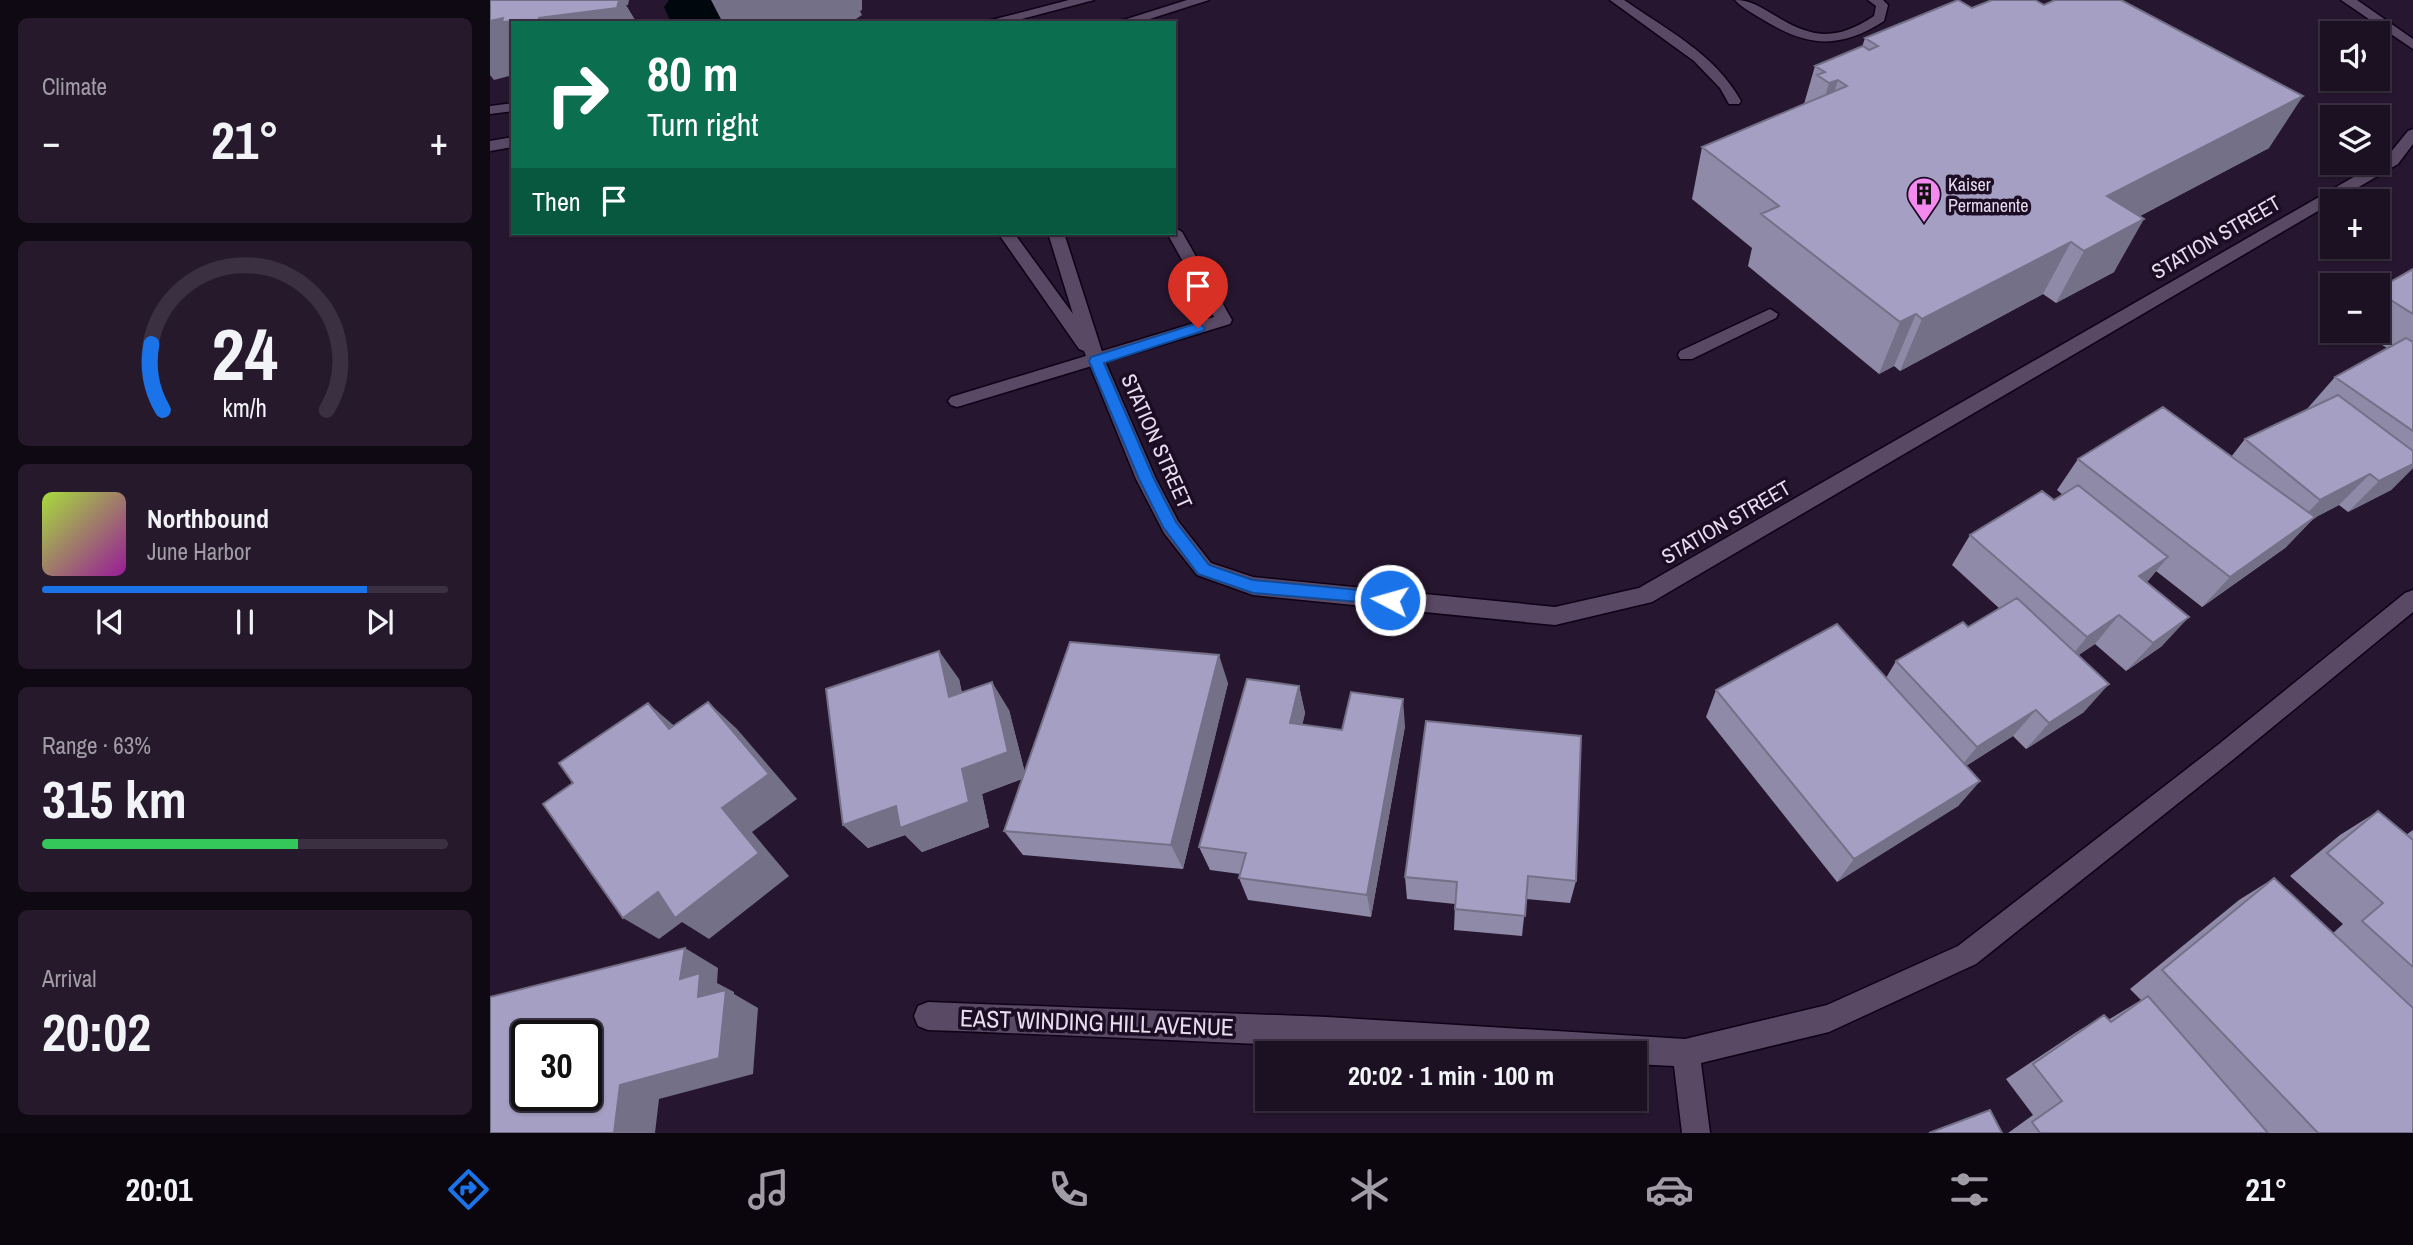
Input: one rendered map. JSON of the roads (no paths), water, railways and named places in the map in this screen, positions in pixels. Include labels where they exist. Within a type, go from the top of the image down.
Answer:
[{"type":"street","points":[[996,21],[1087,0]]},
{"type":"street","points":[[1128,21],[1202,0]]},
{"type":"street","points":[[2348,0],[2413,45]]},
{"type":"street","points":[[490,110],[511,107]]},
{"type":"street","name":"STATION STREET","points":[[1057,235],[1096,361],[1165,515],[1204,569],[1253,586],[1555,616],[1644,596],[2392,161],[2413,134]]},
{"type":"street","points":[[490,146],[511,142]]},
{"type":"street","name":"STATION STREET","points":[[1007,235],[1096,361]]},
{"type":"street","name":"EAST WINDING HILL AVENUE","points":[[928,1016],[1327,1031],[1685,1053],[1829,1018],[1967,955],[2227,751],[2413,599]]},
{"type":"street","points":[[1685,1053],[1693,1092],[1696,1133]]},
{"type":"lane","points":[[1616,0],[1713,71],[1729,87],[1734,100]]},
{"type":"lane","points":[[1741,0],[1791,32],[1814,40],[1863,32],[1880,18],[1882,5],[1874,0]]},
{"type":"lane","points":[[957,401],[1224,320],[1176,235]]},
{"type":"lane","points":[[1686,355],[1770,314]]},
{"type":"place","name":"Kaiser Permanente","points":[[1924,224]]}]
